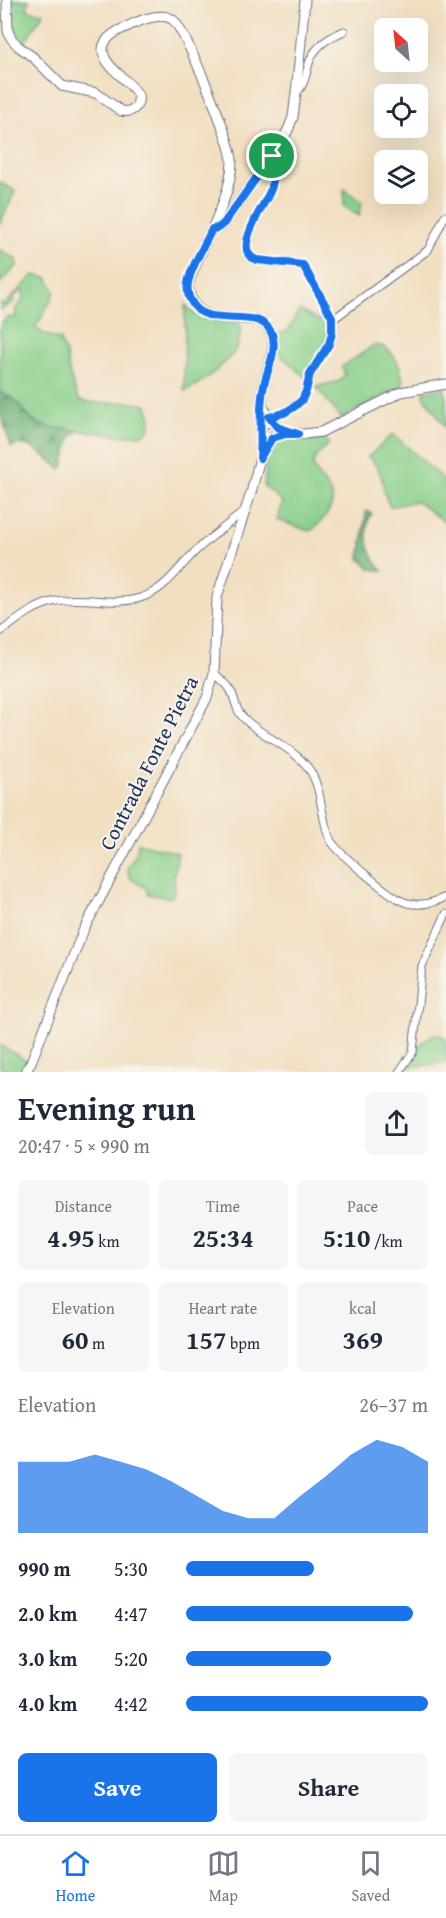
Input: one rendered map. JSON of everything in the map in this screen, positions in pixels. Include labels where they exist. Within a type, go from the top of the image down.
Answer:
[{"type":"main road","points":[[7,0],[8,31],[18,46],[34,57],[62,86],[96,93],[117,110],[127,112],[136,107],[139,100],[132,84],[107,62],[103,51],[108,38],[118,31],[147,20],[163,17],[175,22],[187,43],[232,159],[230,176],[212,229],[192,272],[188,285],[189,297],[201,313],[256,320],[271,330],[273,346],[263,387],[260,458]]},
{"type":"main road","points":[[212,229],[224,223],[288,130],[293,117],[305,0]]},
{"type":"main road","points":[[298,434],[273,422],[265,422],[262,430],[266,438],[286,434],[298,434],[321,432],[400,392],[446,384]]},
{"type":"main road","points":[[260,458],[278,432],[262,401]]},
{"type":"main road","name":"Contrada Fonte Pietra","points":[[26,1072],[84,929],[207,698],[214,673],[217,597],[260,458]]},
{"type":"street","points":[[296,93],[304,84],[313,53],[331,36],[344,31]]},
{"type":"street","points":[[272,156],[271,189],[246,240],[248,254],[257,260],[303,265],[332,320],[329,344],[314,367],[302,400],[273,422]]},
{"type":"street","points":[[332,320],[428,250],[445,216]]},
{"type":"street","points":[[0,632],[22,615],[57,600],[126,600],[141,598],[154,592],[163,586],[198,548],[245,511]]},
{"type":"street","points":[[214,673],[231,690],[240,714],[307,766],[319,788],[323,815],[331,841],[344,856],[376,883],[404,902],[432,903],[446,897]]},
{"type":"street","points":[[399,1072],[413,1052],[422,966],[446,914]]},
{"type":"green space","points":[[10,0],[29,0],[27,10],[44,13],[21,47],[10,31]]},
{"type":"green space","points":[[0,182],[15,191],[0,224]]},
{"type":"green space","points":[[344,189],[362,202],[359,216],[344,206]]},
{"type":"green space","points":[[0,250],[16,259],[17,266],[0,283]]},
{"type":"green space","points":[[34,275],[48,278],[55,292],[35,327],[44,334],[61,340],[69,373],[79,399],[84,402],[128,402],[147,405],[151,419],[150,427],[145,434],[127,436],[47,427],[32,420],[13,398],[0,392],[0,325],[8,317],[15,318],[16,308],[23,300],[23,291],[14,297],[13,303],[0,310],[0,303],[4,305]]},
{"type":"green space","points":[[185,305],[200,318],[236,323],[241,326],[237,347],[229,358],[204,380],[184,391]]},
{"type":"green space","points":[[299,310],[319,321],[322,314],[329,319],[327,338],[322,351],[305,377],[276,351],[276,334],[288,331]]},
{"type":"green space","points":[[378,345],[389,351],[397,362],[403,388],[392,391],[341,418],[316,387],[340,381],[345,375],[342,367]]},
{"type":"green space","points":[[444,389],[446,428],[424,396],[424,391]]},
{"type":"green space","points":[[0,392],[13,398],[38,425],[78,431],[71,437],[63,467],[60,469],[31,447],[17,445],[11,447],[0,413]]},
{"type":"green space","points":[[393,434],[446,482],[446,523],[416,501],[390,507],[381,475],[368,457]]},
{"type":"green space","points":[[288,437],[309,440],[323,437],[329,443],[315,458],[313,465],[331,495],[331,507],[317,526],[309,531],[277,520],[282,502],[264,486],[266,469],[264,461],[272,445]]},
{"type":"green space","points":[[366,512],[372,514],[367,527],[371,552],[384,571],[371,569],[360,559]]},
{"type":"green space","points":[[138,843],[178,853],[174,874],[175,892],[171,898],[148,894],[146,888],[130,878],[128,866],[136,855]]},
{"type":"green space","points":[[434,1034],[446,1039],[446,1062],[404,1068],[421,1043]]},
{"type":"green space","points":[[0,1045],[27,1061],[20,1072],[8,1072],[0,1067]]},
{"type":"route","points":[[272,156],[271,189],[246,240],[248,254],[257,260],[303,265],[333,322],[329,344],[310,374],[302,400],[284,413],[269,417],[277,427],[298,434],[286,434],[272,438],[260,458],[263,387],[274,342],[271,330],[256,320],[201,313],[189,297],[188,285],[212,229],[224,223],[272,156]]}]
